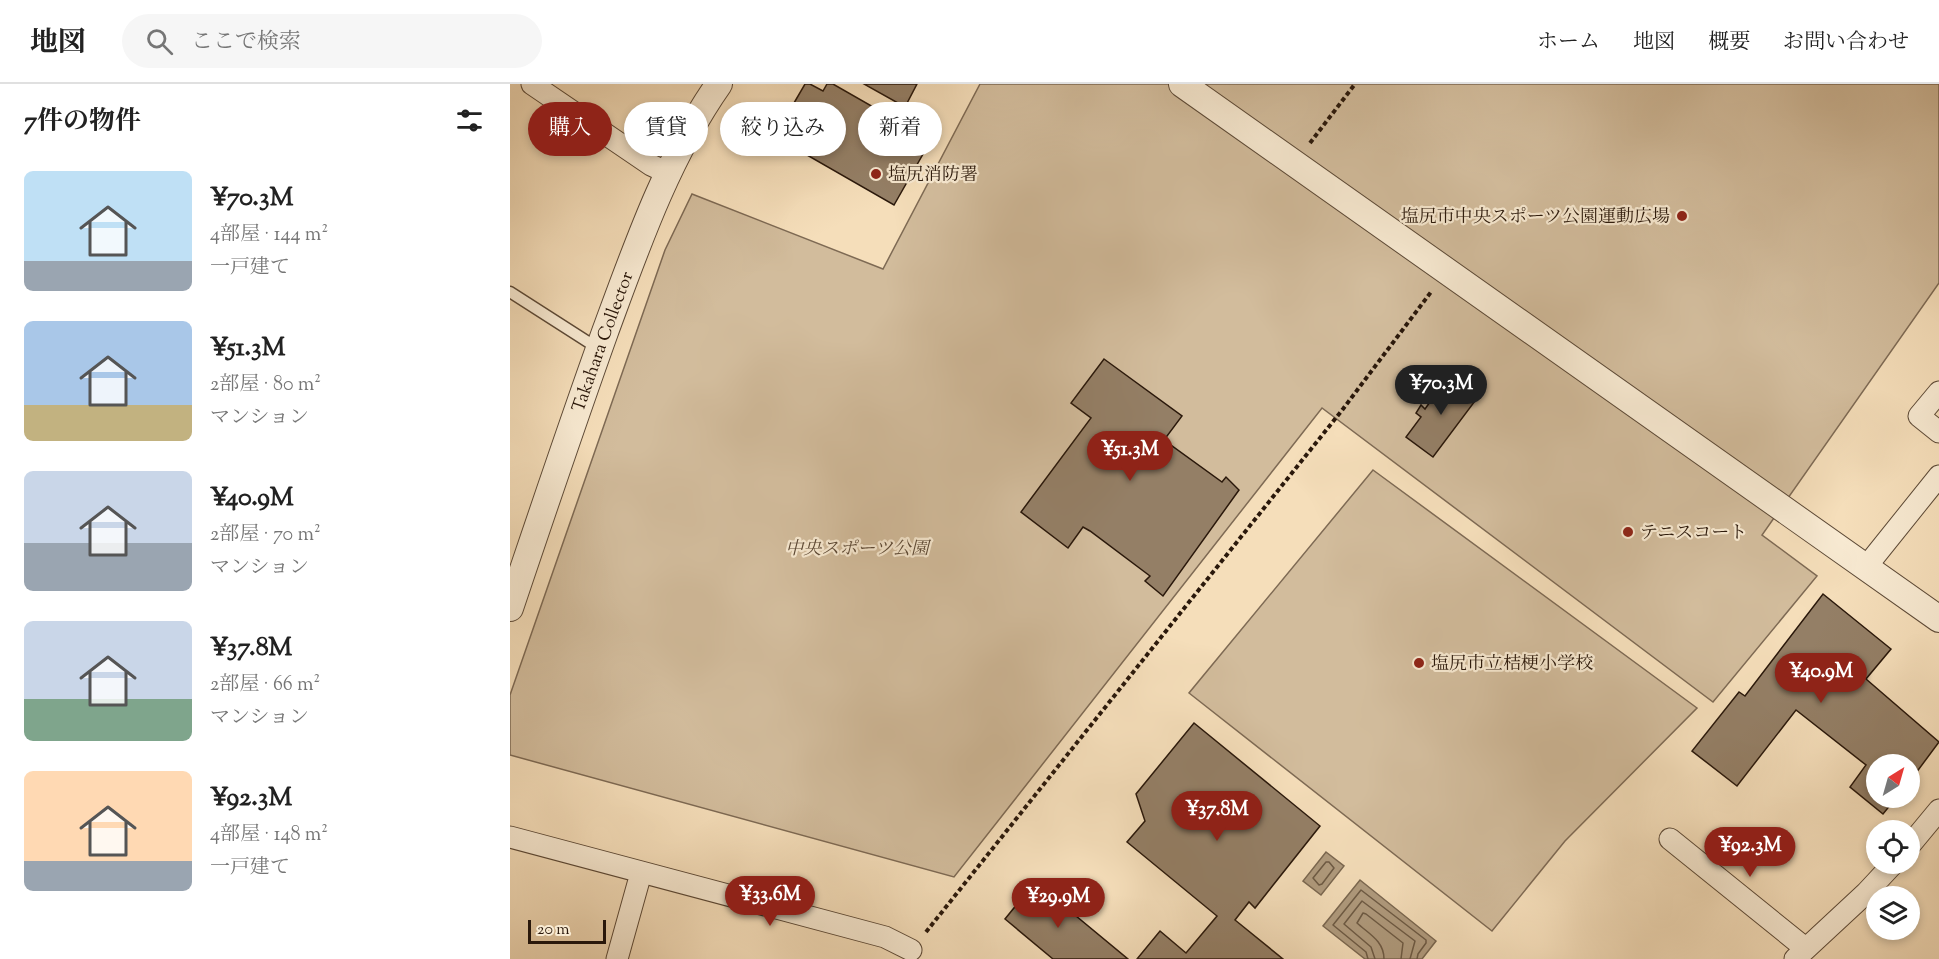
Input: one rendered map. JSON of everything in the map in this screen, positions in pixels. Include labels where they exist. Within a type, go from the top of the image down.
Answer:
[{"type":"street","points":[[532,84],[651,165],[668,173]]},
{"type":"street","name":"Takahara Collector","points":[[510,608],[627,270],[668,173],[718,84]]},
{"type":"street","points":[[1182,84],[1939,619]]},
{"type":"street","points":[[1939,392],[1919,416],[1939,432]]},
{"type":"street","points":[[1866,567],[1939,476]]},
{"type":"street","points":[[1920,833],[1939,810]]},
{"type":"street","points":[[510,837],[885,938],[911,950]]},
{"type":"street","points":[[1670,839],[1800,954],[1883,874]]},
{"type":"street","points":[[617,959],[641,873]]},
{"type":"lane","points":[[510,292],[599,349]]},
{"type":"path","points":[[1310,143],[1355,84]]},
{"type":"path","points":[[911,950],[1343,409],[1431,292]]},
{"type":"green space","name":"中央スポーツ公園","points":[[980,84],[1939,84],[1939,283],[1762,535],[1817,576],[1713,702],[1322,408],[954,877],[510,755],[510,695],[665,250],[692,194],[883,269]]},
{"type":"green space","points":[[1373,470],[1697,708],[1565,841],[1492,931],[1189,693]]},
{"type":"water","points":[[1326,852],[1344,866],[1321,895],[1303,881]]},
{"type":"water","points":[[1360,880],[1436,941],[1422,959],[1365,959],[1323,926]]},
{"type":"building","points":[[805,84],[810,84],[823,91],[827,84],[833,84],[864,102],[858,102],[858,156],[922,156],[894,205],[809,156],[846,156],[846,102],[795,102]]},
{"type":"building","points":[[864,84],[917,84],[908,102],[896,102]]},
{"type":"building","points":[[1104,359],[1182,416],[1164,440],[1222,482],[1226,477],[1239,490],[1163,596],[1145,581],[1150,576],[1090,531],[1083,527],[1068,548],[1021,512],[1091,418],[1071,403]]},
{"type":"building","points":[[1449,375],[1478,397],[1433,457],[1406,437],[1421,417],[1416,413],[1421,405],[1425,409]]},
{"type":"building","points":[[1823,594],[1891,649],[1866,679],[1939,742],[1920,768],[1920,754],[1866,754],[1866,765],[1796,710],[1737,786],[1692,751],[1739,692],[1745,696]]},
{"type":"building","points":[[1194,723],[1320,826],[1255,908],[1249,902],[1235,920],[1283,959],[1137,959],[1160,931],[1186,953],[1217,916],[1127,842],[1145,821],[1136,794]]},
{"type":"building","points":[[1866,765],[1866,800],[1850,787]]},
{"type":"building","points":[[1876,808],[1888,808],[1883,814]]},
{"type":"building","points":[[1035,882],[1128,959],[1053,959],[1005,919]]},
{"type":"place","name":"塩尻消防署","points":[[876,174]]},
{"type":"place","name":"塩尻市中央スポーツ公園運動広場","points":[[1682,216]]},
{"type":"place","name":"テニスコート","points":[[1628,532]]},
{"type":"place","name":"塩尻市立桔梗小学校","points":[[1419,663]]}]
